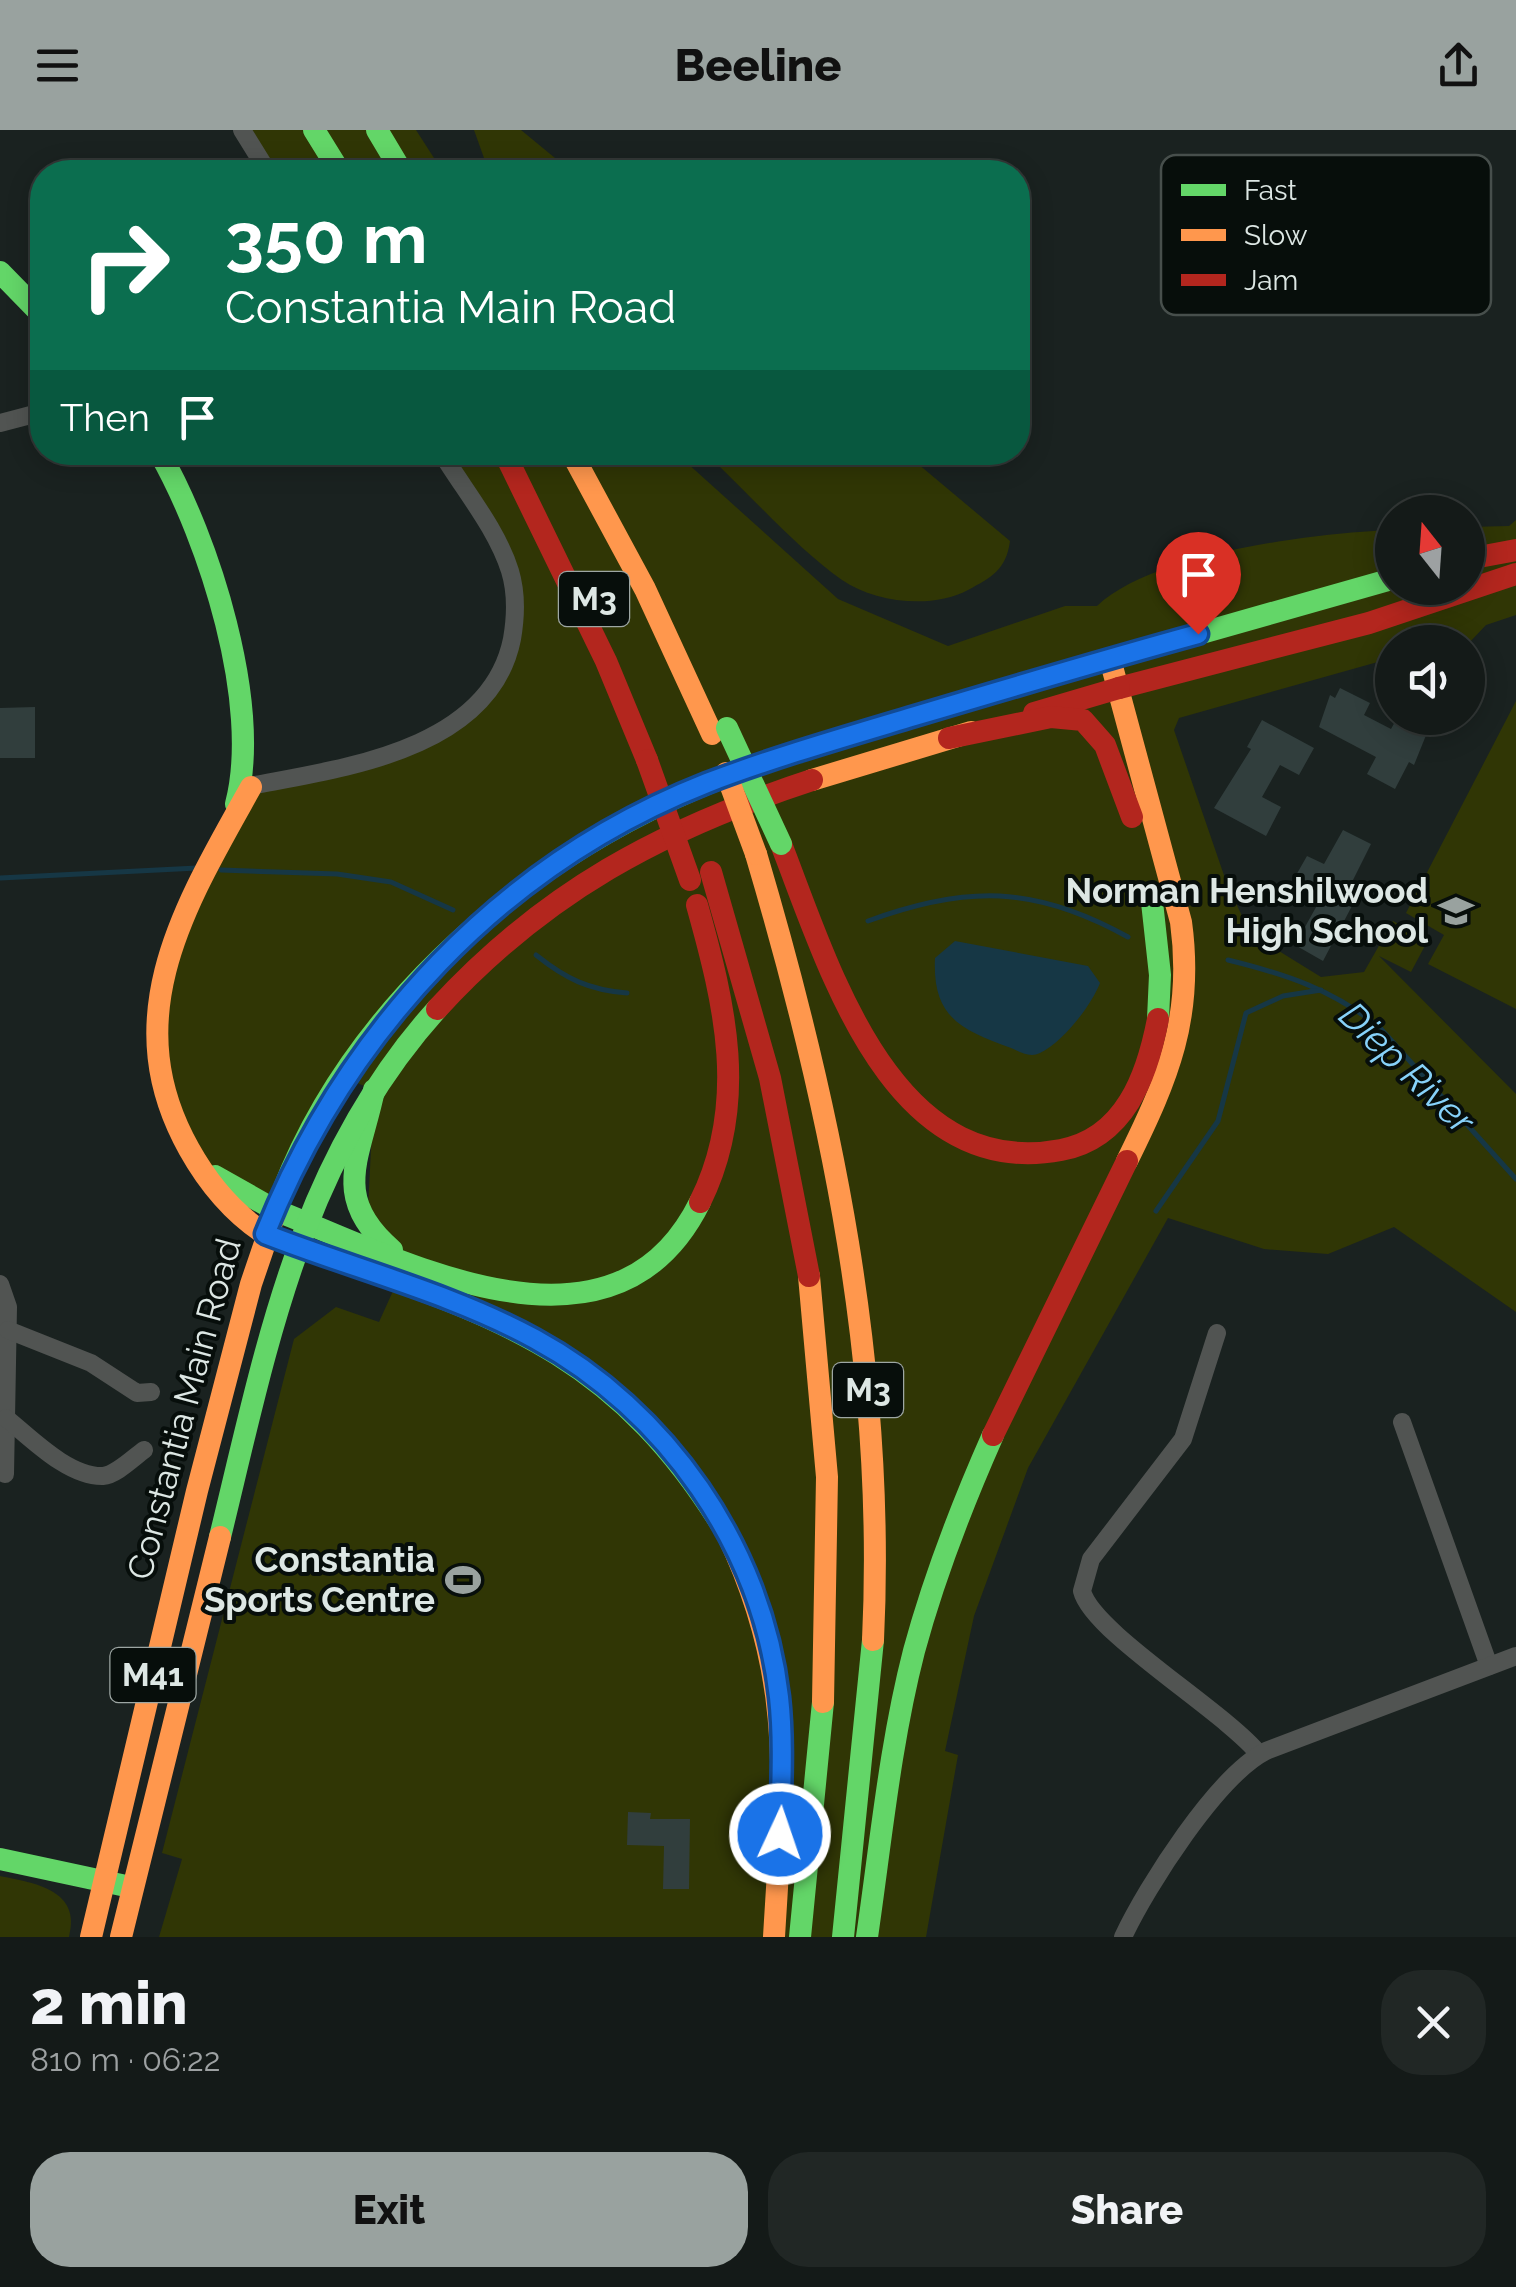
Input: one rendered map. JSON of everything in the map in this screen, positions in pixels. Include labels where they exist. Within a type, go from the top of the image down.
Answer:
[{"type":"main road","points":[[314,130],[333,160]]},
{"type":"main road","points":[[377,130],[395,160]]},
{"type":"main road","points":[[0,272],[30,303]]},
{"type":"main road","points":[[166,465],[201,528],[216,571],[229,623],[241,739],[255,779],[179,925],[153,1026],[160,1094],[176,1132],[242,1220],[294,1246],[464,1307],[534,1338],[632,1409],[673,1451],[706,1497],[741,1559],[766,1632],[779,1695],[783,1764],[774,1937]]},
{"type":"main road","points":[[201,1168],[275,1210],[303,1221],[490,1288],[530,1296],[582,1295],[634,1277],[676,1244],[702,1203],[718,1160],[730,1076],[722,994],[700,876],[656,756],[606,661],[513,465]]},
{"type":"main road","name":"M3","points":[[579,465],[720,731],[794,976],[827,1109],[853,1258],[867,1378],[874,1620],[863,1793],[843,1937]]},
{"type":"main road","points":[[1485,554],[1516,542]]},
{"type":"main road","points":[[1485,556],[1516,550]]},
{"type":"main road","name":"Constantia Main Road","points":[[121,1937],[303,1221],[374,1090],[432,1012],[488,956],[581,884],[644,846],[716,814],[949,738],[1370,623],[1515,574]]},
{"type":"main road","name":"Constantia Main Road","points":[[91,1937],[202,1469],[265,1234],[318,1121],[379,1028],[464,936],[562,860],[629,820],[704,784],[1101,661],[1375,584]]},
{"type":"main road","points":[[867,1937],[905,1696],[923,1618],[952,1530],[1168,1076],[1182,1034],[1187,954],[1181,922],[1101,661]]},
{"type":"main road","points":[[720,731],[781,844],[840,990],[884,1069],[917,1107],[964,1141],[1026,1156],[1052,1154],[1086,1142],[1110,1126],[1147,1068],[1158,1032],[1162,956],[1110,691]]},
{"type":"main road","points":[[949,738],[1050,717],[1083,720],[1105,745],[1132,817]]},
{"type":"main road","name":"M3","points":[[700,876],[747,988],[794,1189],[818,1363],[828,1516],[826,1682],[800,1937]]},
{"type":"main road","points":[[374,1090],[353,1164],[353,1199],[371,1233],[407,1260]]},
{"type":"main road","points":[[0,1859],[133,1888]]},
{"type":"street","points":[[242,130],[261,160]]},
{"type":"street","points":[[0,423],[30,415]]},
{"type":"street","points":[[255,779],[382,756],[433,737],[468,712],[501,669],[516,616],[512,576],[504,555],[449,465]]},
{"type":"street","points":[[0,1284],[8,1307],[5,1474]]},
{"type":"street","points":[[8,1330],[91,1362],[137,1393],[151,1392]]},
{"type":"street","points":[[1218,1333],[1183,1439],[1091,1559],[1082,1591],[1097,1618],[1240,1730],[1260,1754]]},
{"type":"street","points":[[6,1418],[55,1456],[96,1475],[110,1474],[144,1450]]},
{"type":"street","points":[[1402,1422],[1489,1666]]},
{"type":"street","points":[[1123,1937],[1218,1789],[1260,1754],[1516,1656]]},
{"type":"green space","points":[[242,130],[416,130],[435,160],[261,160]]},
{"type":"green space","points":[[474,130],[521,130],[557,160],[485,160]]},
{"type":"green space","points":[[448,465],[689,465],[838,599],[948,646],[1065,606],[1097,606],[1156,572],[1195,559],[1280,541],[1375,531],[1375,605],[1485,605],[1485,527],[1509,526],[1516,520],[1516,615],[1485,626],[1375,625],[1375,663],[1179,718],[1174,730],[1227,884],[1250,933],[1321,977],[1364,972],[1393,921],[1428,940],[1411,972],[1379,956],[1516,1094],[1516,1312],[1394,1227],[1328,1254],[1264,1249],[1168,1218],[1028,1468],[974,1616],[945,1751],[958,1755],[926,1937],[159,1937],[182,1859],[162,1853],[294,1339],[336,1307],[379,1322],[407,1260],[367,1228],[374,1090],[345,1078],[275,1210],[188,1151],[157,1001],[251,787],[433,737],[501,669],[512,576]]},
{"type":"green space","points":[[717,465],[919,465],[1010,541],[1001,566],[991,576],[954,596],[921,601],[887,598],[855,588],[807,552]]},
{"type":"green space","points":[[1516,701],[1516,1009],[1428,964],[1444,935],[1406,913]]},
{"type":"green space","points":[[0,1876],[41,1886],[62,1899],[69,1909],[69,1937],[0,1937]]},
{"type":"water","points":[[955,941],[1088,966],[1100,983],[1083,1012],[1058,1041],[1040,1053],[1025,1054],[978,1035],[945,1008],[935,978],[935,958]]},
{"type":"building","points":[[1340,688],[1370,703],[1364,715],[1375,721],[1375,735],[1426,735],[1414,765],[1409,762],[1395,789],[1367,774],[1376,757],[1319,727],[1330,695],[1335,698]]},
{"type":"building","points":[[35,707],[35,758],[0,758],[0,708]]},
{"type":"building","points":[[1262,720],[1314,748],[1299,775],[1280,765],[1262,797],[1281,807],[1266,836],[1214,808],[1251,749],[1247,747]]},
{"type":"building","points":[[1343,830],[1371,844],[1353,880],[1363,885],[1323,961],[1295,945],[1320,900],[1291,884],[1307,856],[1324,864]]},
{"type":"building","points":[[628,1812],[651,1813],[650,1819],[690,1819],[689,1889],[663,1889],[664,1846],[627,1845]]},
{"type":"waterway","name":"Diep River","points":[[0,878],[197,868]]},
{"type":"waterway","name":"Diep River","points":[[221,870],[337,874],[391,882],[453,910]]},
{"type":"waterway","name":"Diep River","points":[[868,921],[937,901],[1000,896],[1062,908],[1128,937]]},
{"type":"waterway","name":"Diep River","points":[[536,955],[578,982],[627,993]]},
{"type":"waterway","name":"Diep River","points":[[1228,960],[1309,985],[1364,1015],[1516,1179]]},
{"type":"waterway","points":[[1156,1211],[1218,1121],[1246,1013],[1283,996],[1321,990]]},
{"type":"traffic: fast","points":[[314,130],[333,160]]},
{"type":"traffic: fast","points":[[377,130],[395,160]]},
{"type":"traffic: fast","points":[[0,272],[30,303]]},
{"type":"traffic: fast","points":[[166,465],[196,530],[226,623],[242,719],[242,764],[236,804]]},
{"type":"traffic: fast","points":[[1110,659],[1375,584]]},
{"type":"traffic: fast","points":[[282,1193],[311,1129],[348,1068],[391,1011],[494,910],[552,867],[613,830],[710,783],[964,701]]},
{"type":"traffic: fast","points":[[727,728],[781,844]]},
{"type":"traffic: fast","points":[[1151,893],[1160,975],[1158,1019]]},
{"type":"traffic: fast","points":[[220,1537],[273,1326],[321,1192],[352,1129],[390,1067],[437,1009]]},
{"type":"traffic: fast","points":[[374,1090],[357,1157],[355,1194],[373,1231],[392,1250]]},
{"type":"traffic: fast","points":[[215,1176],[275,1210]]},
{"type":"traffic: fast","points":[[275,1210],[443,1276],[503,1290],[561,1294],[615,1284],[662,1254],[700,1202]]},
{"type":"traffic: fast","points":[[265,1234],[469,1309],[528,1337],[582,1371],[633,1413],[681,1467],[727,1534]]},
{"type":"traffic: fast","points":[[867,1937],[892,1757],[914,1651],[949,1541],[993,1435]]},
{"type":"traffic: fast","points":[[843,1937],[873,1640]]},
{"type":"traffic: fast","points":[[800,1937],[823,1702]]},
{"type":"traffic: fast","points":[[0,1859],[126,1886]]},
{"type":"traffic: slow","points":[[578,465],[645,589],[712,734]]},
{"type":"traffic: slow","points":[[1110,659],[1181,922],[1184,956],[1184,988],[1174,1046],[1155,1102],[1127,1161]]},
{"type":"traffic: slow","points":[[812,780],[971,732]]},
{"type":"traffic: slow","points":[[726,773],[756,854]]},
{"type":"traffic: slow","points":[[251,787],[183,919],[168,963],[159,1008],[158,1053],[168,1100],[196,1162],[232,1207],[265,1234]]},
{"type":"traffic: slow","points":[[756,854],[808,1047],[848,1242],[871,1440],[875,1539],[873,1640]]},
{"type":"traffic: slow","points":[[91,1937],[197,1491],[251,1284],[282,1193]]},
{"type":"traffic: slow","points":[[809,1276],[827,1477],[823,1702]]},
{"type":"traffic: slow","points":[[727,1534],[749,1586],[775,1684],[781,1780],[774,1937]]},
{"type":"traffic: slow","points":[[121,1937],[220,1537]]},
{"type":"traffic: jam","points":[[510,465],[606,661],[647,760]]},
{"type":"traffic: jam","points":[[1485,556],[1516,550]]},
{"type":"traffic: jam","points":[[1119,688],[1369,623],[1516,574]]},
{"type":"traffic: jam","points":[[964,701],[1110,659]]},
{"type":"traffic: jam","points":[[1034,713],[1119,688]]},
{"type":"traffic: jam","points":[[949,738],[1051,717],[1083,720],[1105,745],[1132,817]]},
{"type":"traffic: jam","points":[[647,760],[690,880]]},
{"type":"traffic: jam","points":[[437,1009],[520,931],[608,869],[705,820],[812,780]]},
{"type":"traffic: jam","points":[[781,844],[821,948],[875,1055],[910,1100],[952,1133],[1002,1151],[1061,1150],[1083,1143],[1102,1132],[1129,1101],[1147,1062],[1158,1019]]},
{"type":"traffic: jam","points":[[711,872],[770,1078],[809,1276]]},
{"type":"traffic: jam","points":[[697,905],[723,1017],[728,1091],[715,1165],[700,1202]]},
{"type":"traffic: jam","points":[[993,1435],[1127,1161]]},
{"type":"place","name":"Norman Henshilwood High School","points":[[1456,911]]},
{"type":"place","name":"Constantia Sports Centre","points":[[463,1580]]},
{"type":"route","points":[[780,1834],[783,1764],[779,1695],[766,1632],[741,1559],[706,1497],[673,1451],[632,1409],[585,1370],[534,1338],[464,1307],[265,1234],[318,1121],[379,1028],[464,936],[562,860],[629,820],[704,784],[840,738],[1198,634]]}]
